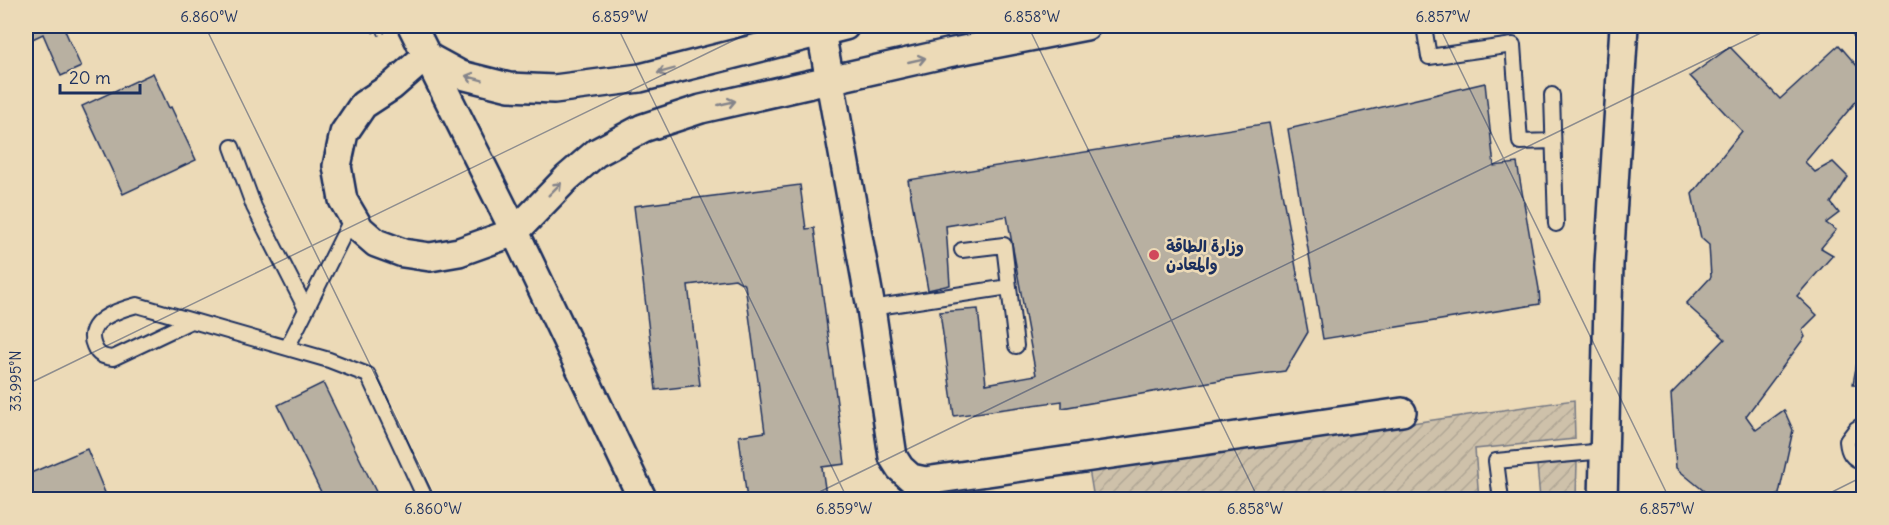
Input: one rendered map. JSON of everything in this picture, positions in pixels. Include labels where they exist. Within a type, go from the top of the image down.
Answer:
[{"type":"street","points":[[426,56],[392,86],[363,105],[344,133],[337,166],[343,200],[360,229],[376,243],[403,253],[430,257],[459,252],[515,232],[567,178],[596,153],[643,128],[701,109],[948,53],[1086,26]]},
{"type":"street","points":[[1603,500],[1609,264],[1624,26]]},
{"type":"street","points":[[401,27],[426,56],[515,232],[643,500]]},
{"type":"street","points":[[426,56],[461,75],[508,87],[554,89],[640,78],[829,27],[829,80],[871,308],[893,457],[900,468],[911,478],[925,481],[1402,412]]},
{"type":"lane","points":[[1424,26],[1429,57],[1513,45],[1520,142],[1553,141]]},
{"type":"lane","points":[[1552,95],[1556,224]]},
{"type":"lane","points":[[232,147],[254,207],[306,309]]},
{"type":"lane","points":[[287,348],[353,216]]},
{"type":"lane","points":[[962,250],[1004,245],[1016,346]]},
{"type":"lane","points":[[871,308],[1008,287]]},
{"type":"lane","points":[[191,321],[113,358],[101,356],[95,350],[91,339],[92,330],[97,324],[122,309],[136,305],[329,360],[368,375],[426,500]]},
{"type":"lane","points":[[1863,424],[1847,441],[1848,452],[1863,462]]},
{"type":"lane","points":[[1501,500],[1496,461],[1605,450]]},
{"type":"path","points":[[371,26],[376,35],[401,27]]},
{"type":"shaded area","points":[[1574,400],[1575,439],[1475,449],[1479,499],[1094,499],[1089,469]]},
{"type":"shaded area","points":[[1577,462],[1576,499],[1540,499],[1537,465]]},
{"type":"building","points":[[26,26],[63,26],[81,67],[61,76],[43,34],[26,42]]},
{"type":"building","points":[[1839,45],[1864,74],[1864,92],[1805,162],[1815,172],[1833,162],[1848,177],[1831,203],[1839,213],[1826,223],[1836,230],[1821,248],[1833,255],[1797,296],[1817,315],[1802,330],[1805,337],[1746,416],[1756,430],[1784,410],[1793,430],[1779,494],[1771,500],[1715,500],[1676,468],[1671,394],[1725,339],[1686,304],[1711,277],[1709,245],[1701,238],[1692,194],[1742,131],[1690,76],[1730,47],[1780,99]]},
{"type":"building","points":[[153,73],[196,160],[123,194],[82,106]]},
{"type":"building","points":[[1485,83],[1494,166],[1517,163],[1540,304],[1323,339],[1288,129]]},
{"type":"building","name":"وزارة الطاقة والمعادن","points":[[1269,123],[1308,332],[1285,371],[1062,408],[1062,401],[954,416],[940,312],[978,309],[986,384],[1036,375],[1007,216],[946,226],[950,285],[928,290],[908,180]]},
{"type":"building","points":[[800,185],[806,229],[814,228],[845,464],[822,467],[826,495],[795,500],[747,500],[739,436],[765,432],[745,285],[735,279],[688,285],[700,385],[656,390],[634,206]]},
{"type":"building","points":[[1864,325],[1864,386],[1853,384]]},
{"type":"building","points":[[323,383],[380,500],[325,500],[278,405]]},
{"type":"building","points":[[87,449],[108,500],[26,500],[26,475]]},
{"type":"place","name":"وزارة الطاقة والمعادن","points":[[1154,255]]}]
